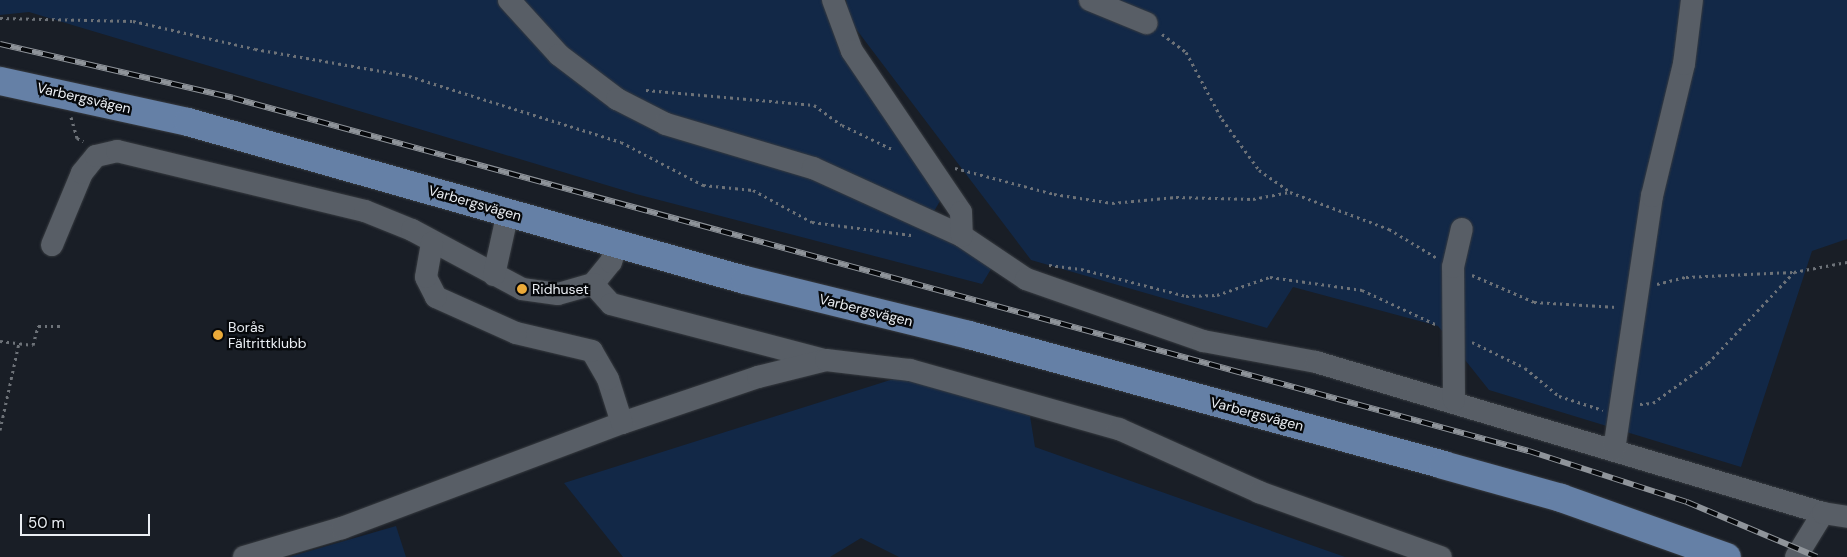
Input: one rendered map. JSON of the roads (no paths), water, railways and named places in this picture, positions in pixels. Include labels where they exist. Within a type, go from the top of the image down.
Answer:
[{"type":"main road","name":"Varbergsvägen","points":[[0,80],[57,91],[196,124],[617,244],[1443,465],[1561,498],[1727,557]]},
{"type":"street","points":[[509,0],[559,56],[617,99],[666,124],[813,168],[953,232],[1026,279],[1203,341],[1316,362],[1454,400],[1823,513],[1847,517]]},
{"type":"street","points":[[834,0],[852,51],[930,162],[961,212],[953,232]]},
{"type":"street","points":[[1090,0],[1146,23]]},
{"type":"street","points":[[1614,450],[1652,196],[1684,64],[1692,0]]},
{"type":"street","points":[[52,245],[82,173],[96,156],[116,151],[365,211],[522,289],[558,294],[593,284],[611,262],[617,244]]},
{"type":"street","points":[[494,275],[508,212]]},
{"type":"street","points":[[1454,400],[1453,267],[1462,229]]},
{"type":"street","points":[[432,243],[426,277],[436,297],[516,333],[592,352],[608,379],[622,423]]},
{"type":"street","points":[[593,284],[611,304],[826,360],[910,370],[1119,429],[1259,492],[1442,557]]},
{"type":"street","points":[[244,557],[342,528],[622,423],[826,360]]},
{"type":"street","points":[[1796,557],[1823,513]]},
{"type":"railway","points":[[0,44],[233,98],[1529,451],[1687,502],[1817,557]]},
{"type":"place","name":"Ridhuset","points":[[522,289]]},
{"type":"place","name":"Borås Fältrittklubb","points":[[218,335]]}]
